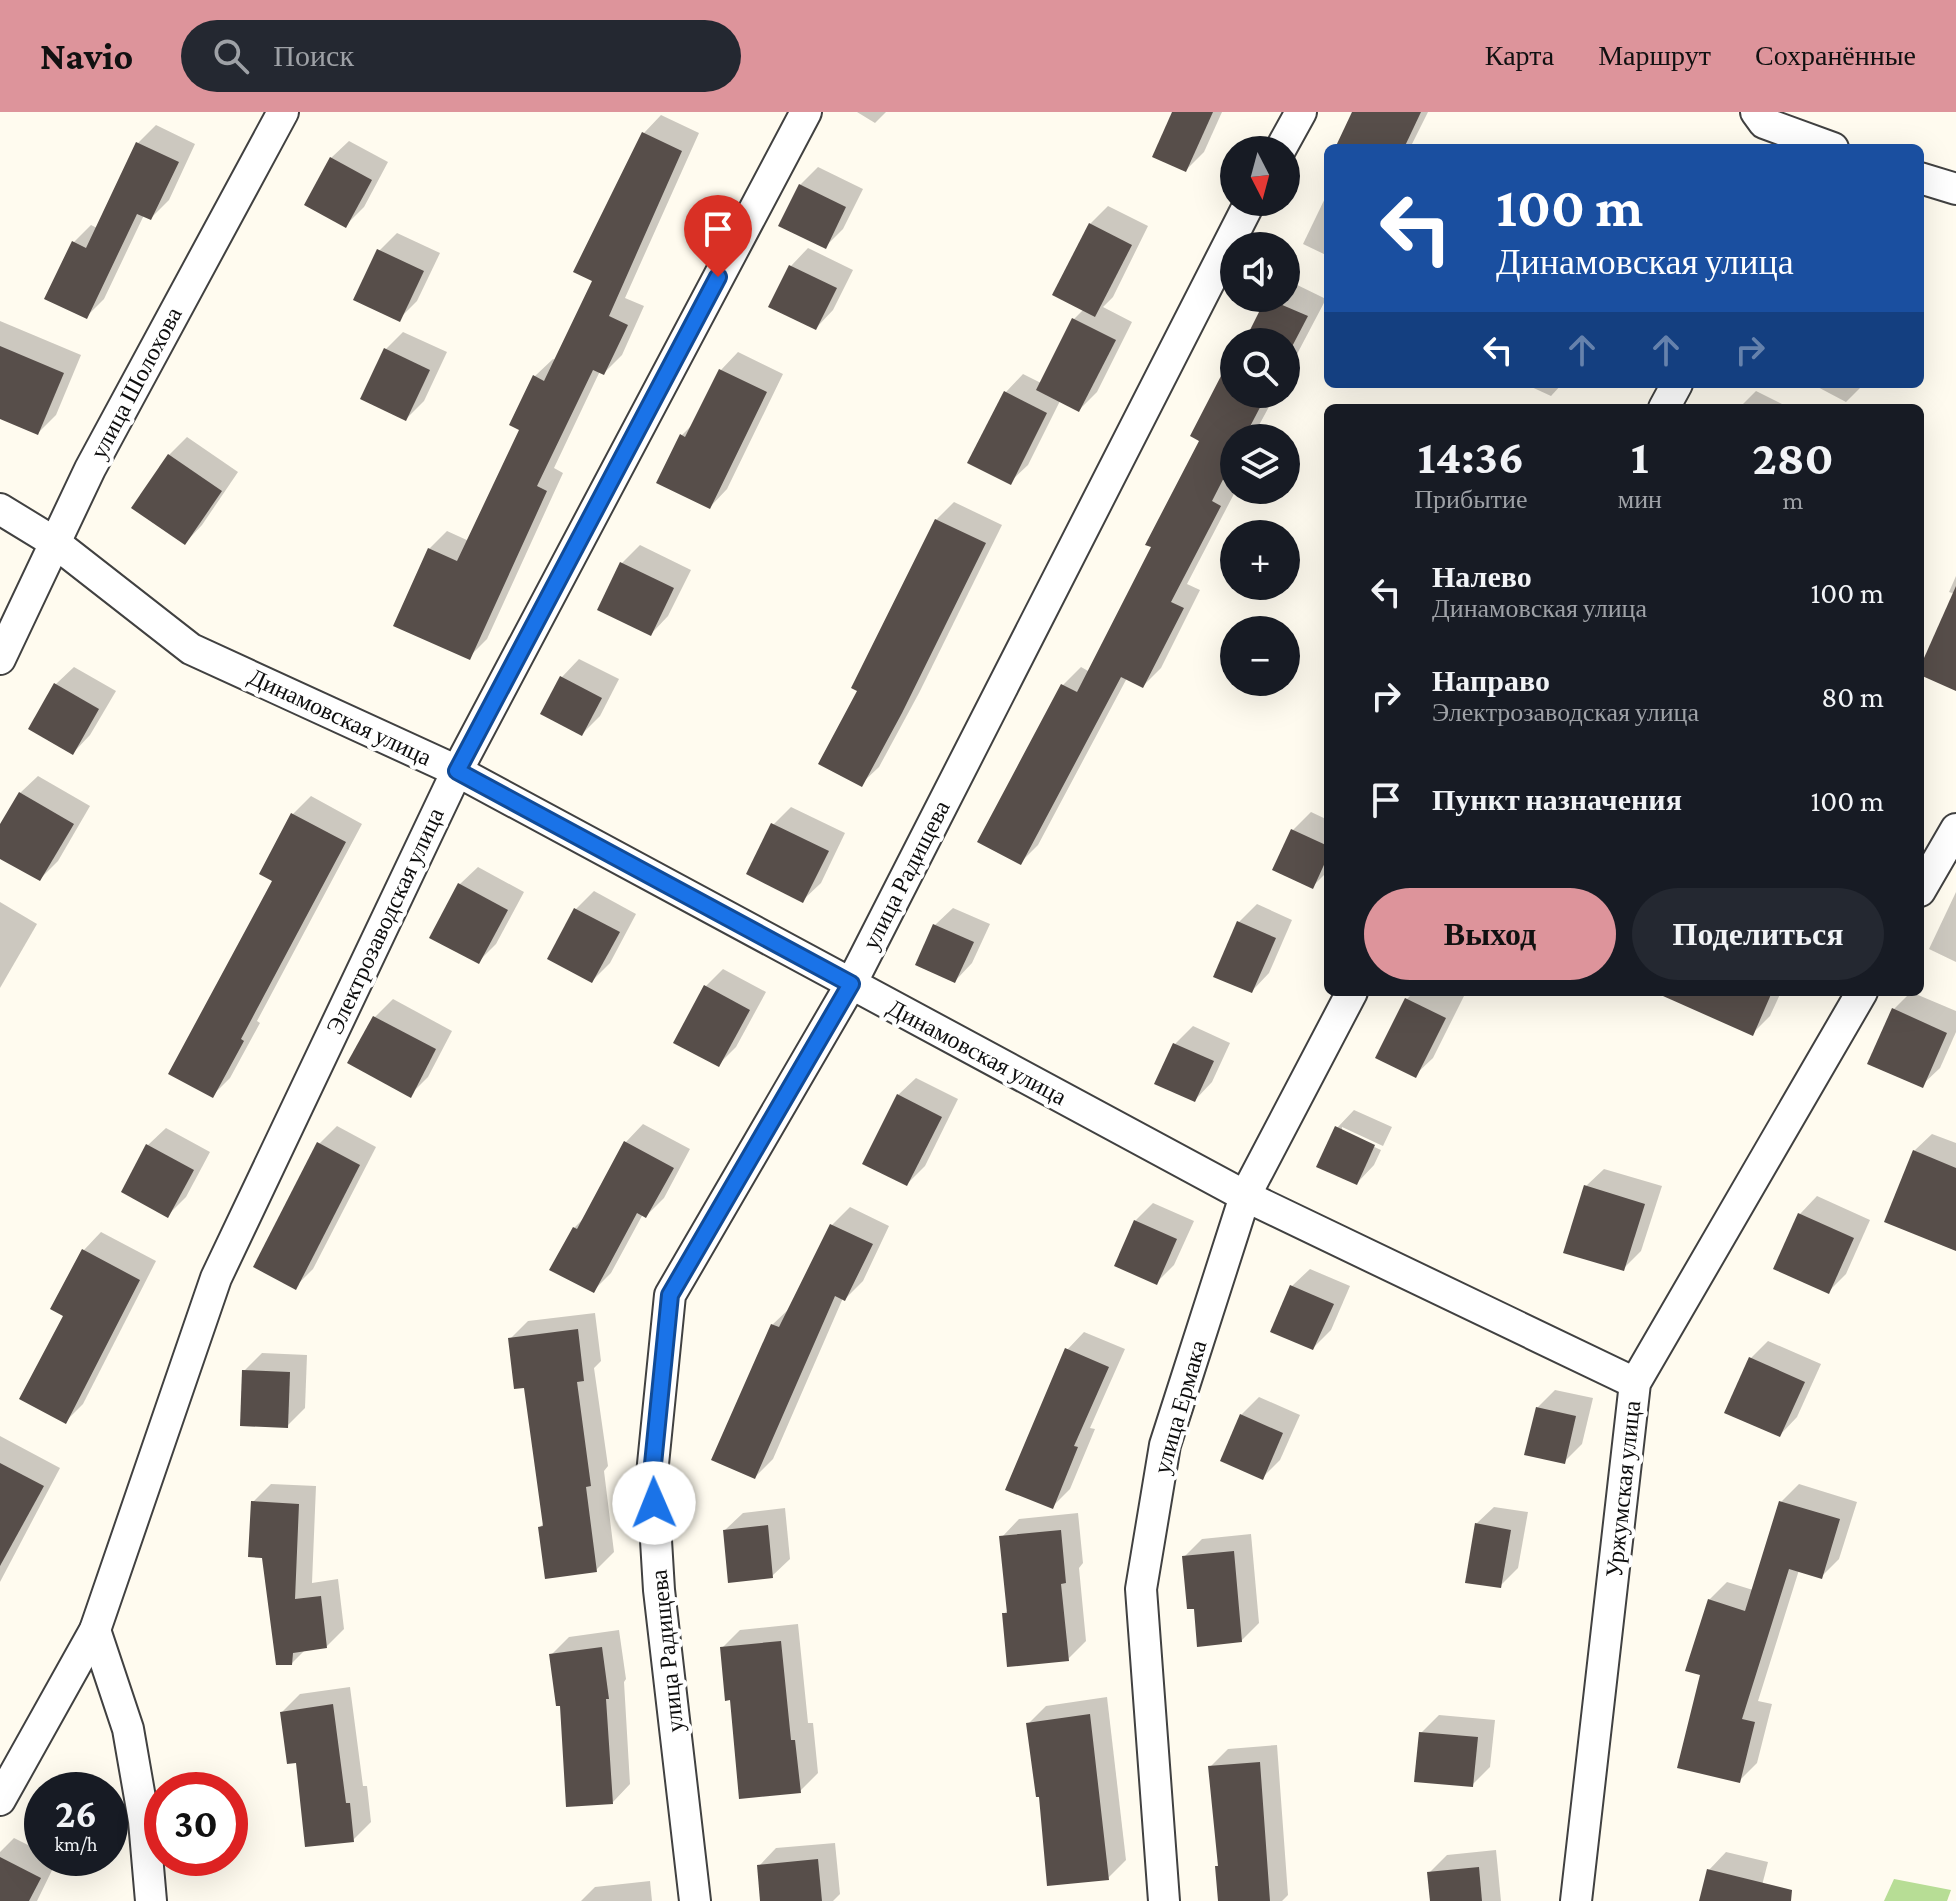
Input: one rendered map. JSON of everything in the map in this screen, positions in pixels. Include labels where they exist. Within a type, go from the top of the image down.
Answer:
[{"type":"street","name":"улица Шолохова","points":[[0,659],[90,469],[283,112]]},
{"type":"street","name":"Электрозаводская улица","points":[[0,1800],[95,1630],[216,1278],[457,771],[806,112]]},
{"type":"street","points":[[1288,136],[1301,112]]},
{"type":"street","points":[[1760,128],[1818,144]]},
{"type":"street","points":[[1924,179],[1956,189]]},
{"type":"street","name":"улица Радищева","points":[[695,1901],[659,1590],[652,1474],[670,1295],[851,984],[1243,216]]},
{"type":"street","name":"Динамовская улица","points":[[0,509],[54,542],[191,649],[457,771],[1245,1196],[1635,1383]]},
{"type":"street","points":[[1924,884],[1956,829]]},
{"type":"street","name":"улица Ермака","points":[[1164,1901],[1141,1589],[1165,1445],[1245,1196],[1350,996]]},
{"type":"street","name":"Уржумская улица","points":[[1576,1901],[1635,1383],[1860,996]]},
{"type":"street","points":[[95,1630],[128,1729],[144,1821],[151,1901]]},
{"type":"green space","points":[[1894,1879],[1951,1890],[1947,1901],[1884,1901]]},
{"type":"building","points":[[1172,112],[1213,112],[1186,172],[1152,157]]},
{"type":"building","points":[[1352,112],[1421,112],[1406,144],[1337,144]]},
{"type":"building","points":[[642,132],[682,151],[609,316],[628,325],[604,375],[593,370],[537,486],[547,491],[470,660],[393,626],[428,548],[457,561],[519,430],[509,425],[533,375],[544,381],[592,281],[573,272]]},
{"type":"building","points":[[136,142],[179,162],[151,220],[137,214],[87,319],[44,299],[72,241],[86,248]]},
{"type":"building","points":[[330,157],[372,180],[346,228],[304,205]]},
{"type":"building","points":[[799,184],[846,207],[826,249],[778,226]]},
{"type":"building","points":[[1089,223],[1132,245],[1095,317],[1052,295]]},
{"type":"building","points":[[377,249],[424,271],[400,322],[353,300]]},
{"type":"building","points":[[789,265],[837,288],[816,330],[768,307]]},
{"type":"building","points":[[1259,312],[1299,312],[1308,316],[1300,331],[1300,328],[1251,328]]},
{"type":"building","points":[[1072,318],[1116,340],[1079,412],[1036,390]]},
{"type":"building","points":[[0,346],[64,373],[38,435],[0,419]]},
{"type":"building","points":[[384,348],[430,370],[406,421],[360,399]]},
{"type":"building","points":[[719,369],[767,392],[710,509],[656,483],[680,434],[685,437]]},
{"type":"building","points":[[1220,378],[1220,408],[1260,408],[1251,424],[1220,424],[1220,485],[1212,501],[1221,506],[1171,602],[1184,608],[1143,688],[1121,677],[1021,865],[977,842],[1061,684],[1077,692],[1151,547],[1145,545],[1199,441],[1190,436]]},
{"type":"building","points":[[1004,391],[1047,413],[1011,485],[967,463]]},
{"type":"building","points":[[168,454],[222,491],[185,545],[131,508]]},
{"type":"building","points":[[935,519],[986,543],[862,787],[818,764],[857,691],[851,688]]},
{"type":"building","points":[[620,562],[674,588],[651,636],[597,610]]},
{"type":"building","points":[[1956,586],[1956,691],[1924,677],[1924,658]]},
{"type":"building","points":[[560,676],[602,698],[582,736],[540,714]]},
{"type":"building","points":[[54,683],[99,709],[73,755],[28,729]]},
{"type":"building","points":[[19,792],[74,824],[40,881],[0,859],[0,824]]},
{"type":"building","points":[[291,813],[346,842],[213,1098],[168,1074],[272,881],[259,874]]},
{"type":"building","points":[[771,823],[829,851],[803,903],[746,874]]},
{"type":"building","points":[[1291,829],[1324,844],[1324,865],[1313,889],[1272,870]]},
{"type":"building","points":[[458,883],[508,910],[479,964],[429,938]]},
{"type":"building","points":[[574,908],[620,932],[592,983],[547,959]]},
{"type":"building","points":[[1237,921],[1276,938],[1252,993],[1213,977]]},
{"type":"building","points":[[933,924],[974,942],[955,983],[915,965]]},
{"type":"building","points":[[704,985],[750,1010],[719,1067],[673,1043]]},
{"type":"building","points":[[1663,996],[1770,996],[1753,1036]]},
{"type":"building","points":[[1405,998],[1446,1018],[1416,1078],[1375,1058]]},
{"type":"building","points":[[1892,1008],[1947,1033],[1923,1088],[1867,1064]]},
{"type":"building","points":[[373,1016],[436,1049],[411,1098],[347,1063]]},
{"type":"building","points":[[1173,1043],[1214,1061],[1195,1102],[1154,1084]]},
{"type":"building","points":[[897,1094],[942,1117],[907,1186],[862,1164]]},
{"type":"building","points":[[1335,1126],[1375,1145],[1357,1185],[1316,1167]]},
{"type":"building","points":[[624,1141],[674,1168],[646,1218],[637,1213],[594,1293],[549,1270],[573,1227],[577,1229]]},
{"type":"building","points":[[317,1142],[360,1165],[296,1290],[253,1267]]},
{"type":"building","points":[[146,1144],[194,1170],[168,1218],[121,1192]]},
{"type":"building","points":[[1913,1150],[1956,1168],[1956,1251],[1884,1222]]},
{"type":"building","points":[[1584,1185],[1645,1204],[1624,1271],[1563,1253]]},
{"type":"building","points":[[1798,1213],[1854,1238],[1829,1294],[1773,1269]]},
{"type":"building","points":[[1134,1220],[1177,1239],[1157,1285],[1114,1266]]},
{"type":"building","points":[[830,1224],[873,1244],[845,1301],[835,1296],[755,1479],[711,1460],[771,1324],[779,1327]]},
{"type":"building","points":[[82,1249],[140,1280],[66,1424],[19,1399],[63,1316],[50,1309]]},
{"type":"building","points":[[1290,1285],[1334,1304],[1313,1350],[1270,1332]]},
{"type":"building","points":[[578,1329],[584,1381],[577,1382],[591,1486],[586,1487],[597,1572],[545,1579],[538,1527],[543,1526],[524,1388],[514,1389],[508,1338]]},
{"type":"building","points":[[1065,1348],[1109,1367],[1074,1446],[1078,1447],[1053,1509],[1005,1490]]},
{"type":"building","points":[[1749,1357],[1805,1382],[1780,1437],[1724,1413]]},
{"type":"building","points":[[242,1370],[290,1372],[288,1428],[240,1426]]},
{"type":"building","points":[[1536,1407],[1576,1416],[1565,1464],[1524,1455]]},
{"type":"building","points":[[1240,1414],[1283,1433],[1263,1480],[1220,1461]]},
{"type":"building","points":[[0,1463],[44,1486],[0,1566]]},
{"type":"building","points":[[251,1501],[299,1504],[295,1599],[321,1596],[327,1648],[293,1653],[292,1665],[276,1665],[262,1558],[248,1557]]},
{"type":"building","points":[[1779,1501],[1840,1519],[1822,1579],[1789,1569],[1742,1719],[1755,1722],[1740,1783],[1677,1768],[1700,1675],[1685,1671],[1708,1599],[1745,1611]]},
{"type":"building","points":[[1475,1523],[1511,1530],[1501,1588],[1465,1583]]},
{"type":"building","points":[[768,1525],[773,1578],[728,1583],[723,1530]]},
{"type":"building","points":[[1061,1530],[1066,1583],[1061,1584],[1069,1661],[1007,1667],[1002,1613],[1007,1613],[999,1536]]},
{"type":"building","points":[[1234,1551],[1242,1642],[1197,1647],[1194,1609],[1187,1609],[1182,1556]]},
{"type":"building","points":[[781,1641],[791,1740],[795,1740],[801,1793],[739,1799],[730,1700],[725,1701],[720,1647]]},
{"type":"building","points":[[602,1647],[609,1699],[606,1699],[613,1804],[566,1807],[560,1706],[556,1706],[549,1654]]},
{"type":"building","points":[[333,1704],[354,1842],[305,1847],[296,1763],[287,1764],[280,1712]]},
{"type":"building","points":[[1090,1714],[1109,1880],[1047,1886],[1039,1797],[1036,1797],[1026,1723]]},
{"type":"building","points":[[1419,1732],[1478,1737],[1473,1787],[1414,1782]]},
{"type":"building","points":[[1260,1762],[1270,1901],[1218,1901],[1215,1866],[1218,1866],[1208,1766]]},
{"type":"building","points":[[0,1857],[24,1869],[24,1876],[41,1878],[29,1901],[0,1901]]},
{"type":"building","points":[[818,1859],[822,1901],[760,1901],[757,1865]]},
{"type":"building","points":[[1479,1867],[1482,1901],[1430,1901],[1427,1872]]},
{"type":"building","points":[[1707,1869],[1792,1890],[1791,1901],[1699,1901]]},
{"type":"route","points":[[654,1503],[652,1474],[670,1295],[851,984],[457,771],[718,277]]}]
